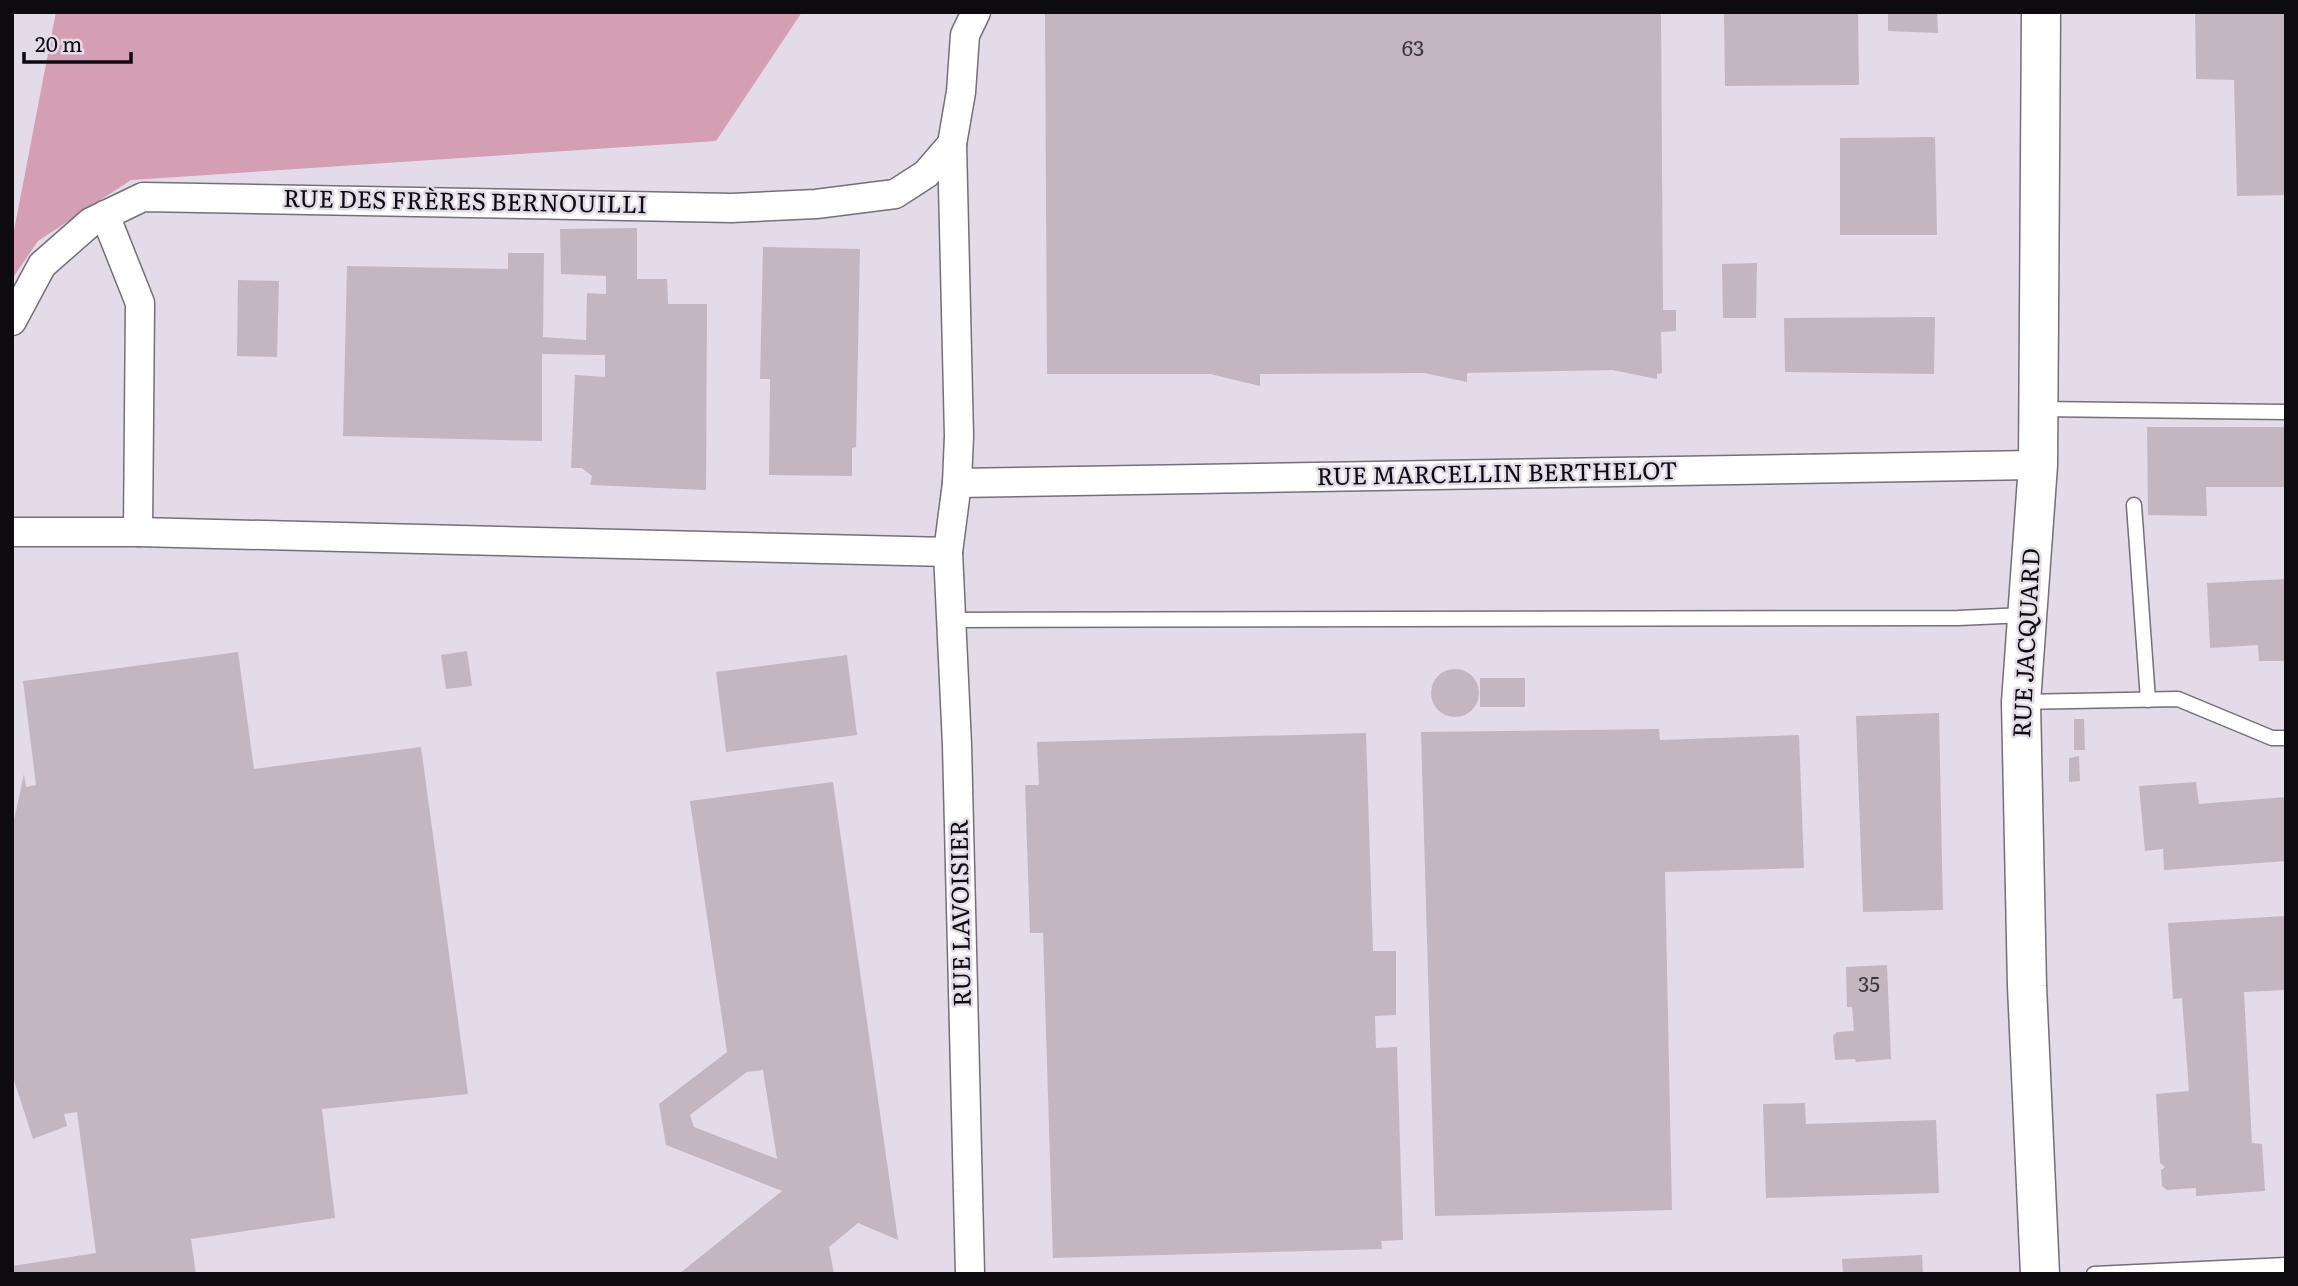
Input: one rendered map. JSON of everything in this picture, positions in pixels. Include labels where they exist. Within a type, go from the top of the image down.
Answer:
[{"type":"street","points":[[12,532],[138,532],[948,552],[957,483],[959,436],[952,144],[961,92],[965,35],[976,12]]},
{"type":"street","name":"RUE JACQUARD","points":[[2040,1274],[2027,986],[2021,702],[2038,465],[2041,12]]},
{"type":"street","name":"RUE DES FRÈRES BERNOUILLI","points":[[12,321],[42,265],[91,222],[143,197],[732,208],[816,204],[895,194],[926,174],[952,144]]},
{"type":"street","points":[[105,215],[140,303],[138,532]]},
{"type":"street","name":"RUE MARCELLIN BERTHELOT","points":[[957,483],[2038,465]]},
{"type":"street","name":"RUE LAVOISIER","points":[[948,552],[970,1274]]},
{"type":"lane","points":[[2038,409],[2286,412]]},
{"type":"lane","points":[[2134,505],[2148,700]]},
{"type":"lane","points":[[952,620],[1958,618],[2027,615]]},
{"type":"lane","points":[[2021,702],[2178,699],[2272,738],[2286,738]]},
{"type":"lane","points":[[2094,1274],[2286,1265]]},
{"type":"shaded area","points":[[56,12],[802,12],[716,141],[131,180],[38,241],[12,279],[12,241]]},
{"type":"building","points":[[1045,12],[1661,12],[1663,310],[1676,310],[1676,331],[1661,332],[1662,373],[1657,374],[1657,379],[1612,370],[1467,373],[1467,382],[1424,373],[1260,374],[1260,386],[1210,374],[1047,374]]},
{"type":"building","points":[[1724,12],[1858,12],[1859,85],[1725,86]]},
{"type":"building","points":[[1888,12],[1937,12],[1938,33],[1888,31]]},
{"type":"building","points":[[2195,12],[2286,12],[2286,195],[2237,196],[2234,80],[2196,79]]},
{"type":"building","points":[[1935,137],[1937,235],[1840,235],[1840,138]]},
{"type":"building","points":[[637,228],[637,279],[667,279],[668,304],[707,304],[706,490],[590,485],[592,476],[582,468],[571,468],[575,375],[605,377],[605,355],[542,354],[542,441],[343,436],[347,266],[508,269],[508,253],[544,253],[543,337],[586,340],[587,293],[606,294],[606,276],[561,274],[560,229]]},
{"type":"building","points":[[763,247],[860,249],[856,447],[852,448],[852,476],[769,475],[770,379],[760,379]]},
{"type":"building","points":[[1757,263],[1756,318],[1723,318],[1722,264]]},
{"type":"building","points":[[238,280],[279,281],[277,357],[237,356]]},
{"type":"building","points":[[1935,317],[1934,374],[1785,372],[1784,318]]},
{"type":"building","points":[[2147,427],[2286,427],[2286,487],[2206,487],[2207,516],[2148,515]]},
{"type":"building","points":[[2286,579],[2286,661],[2259,661],[2258,645],[2210,648],[2207,583]]},
{"type":"building","points":[[467,651],[472,686],[446,689],[441,655]]},
{"type":"building","points":[[238,652],[254,769],[421,747],[468,1094],[322,1109],[335,1218],[191,1239],[196,1274],[12,1274],[12,1266],[96,1253],[77,1112],[64,1114],[67,1126],[33,1139],[12,1074],[12,829],[24,774],[26,787],[36,785],[23,681]]},
{"type":"building","points":[[847,655],[857,735],[726,752],[716,672]]},
{"type":"building","points":[[1455,669],[1472,676],[1479,693],[1472,710],[1455,717],[1438,710],[1431,693],[1438,676]]},
{"type":"building","points":[[1480,678],[1525,678],[1525,707],[1480,707]]},
{"type":"building","points":[[1939,713],[1943,910],[1863,912],[1856,716]]},
{"type":"building","points":[[2074,719],[2084,719],[2085,750],[2074,750]]},
{"type":"building","points":[[1659,729],[1660,740],[1799,735],[1804,868],[1665,872],[1672,1210],[1435,1216],[1421,732]]},
{"type":"building","points":[[1366,733],[1373,951],[1396,951],[1396,1015],[1375,1016],[1376,1048],[1397,1047],[1403,1240],[1381,1241],[1382,1249],[1053,1258],[1043,933],[1030,933],[1025,785],[1039,785],[1037,742]]},
{"type":"building","points":[[2079,756],[2080,781],[2069,782],[2069,758]]},
{"type":"building","points":[[833,782],[898,1240],[858,1223],[829,1247],[834,1274],[679,1274],[782,1191],[666,1145],[659,1104],[727,1052],[690,801]],"holes":[[[763,1070],[777,1159],[694,1127],[690,1115],[747,1072]]]},
{"type":"building","points":[[2196,782],[2199,804],[2286,797],[2286,861],[2164,870],[2163,849],[2145,851],[2139,786]]},
{"type":"building","points":[[2286,916],[2286,990],[2244,992],[2252,1143],[2262,1144],[2265,1191],[2196,1196],[2196,1188],[2167,1190],[2162,1186],[2161,1170],[2165,1167],[2160,1163],[2156,1094],[2189,1091],[2182,998],[2173,999],[2168,923]]},
{"type":"building","points":[[1887,965],[1891,1059],[1856,1062],[1855,1059],[1835,1060],[1833,1036],[1837,1032],[1854,1031],[1852,1007],[1847,1007],[1846,967]]},
{"type":"building","points":[[1805,1103],[1806,1124],[1936,1120],[1939,1193],[1766,1198],[1763,1104]]},
{"type":"building","points":[[1922,1255],[1923,1274],[1843,1274],[1842,1259]]}]
